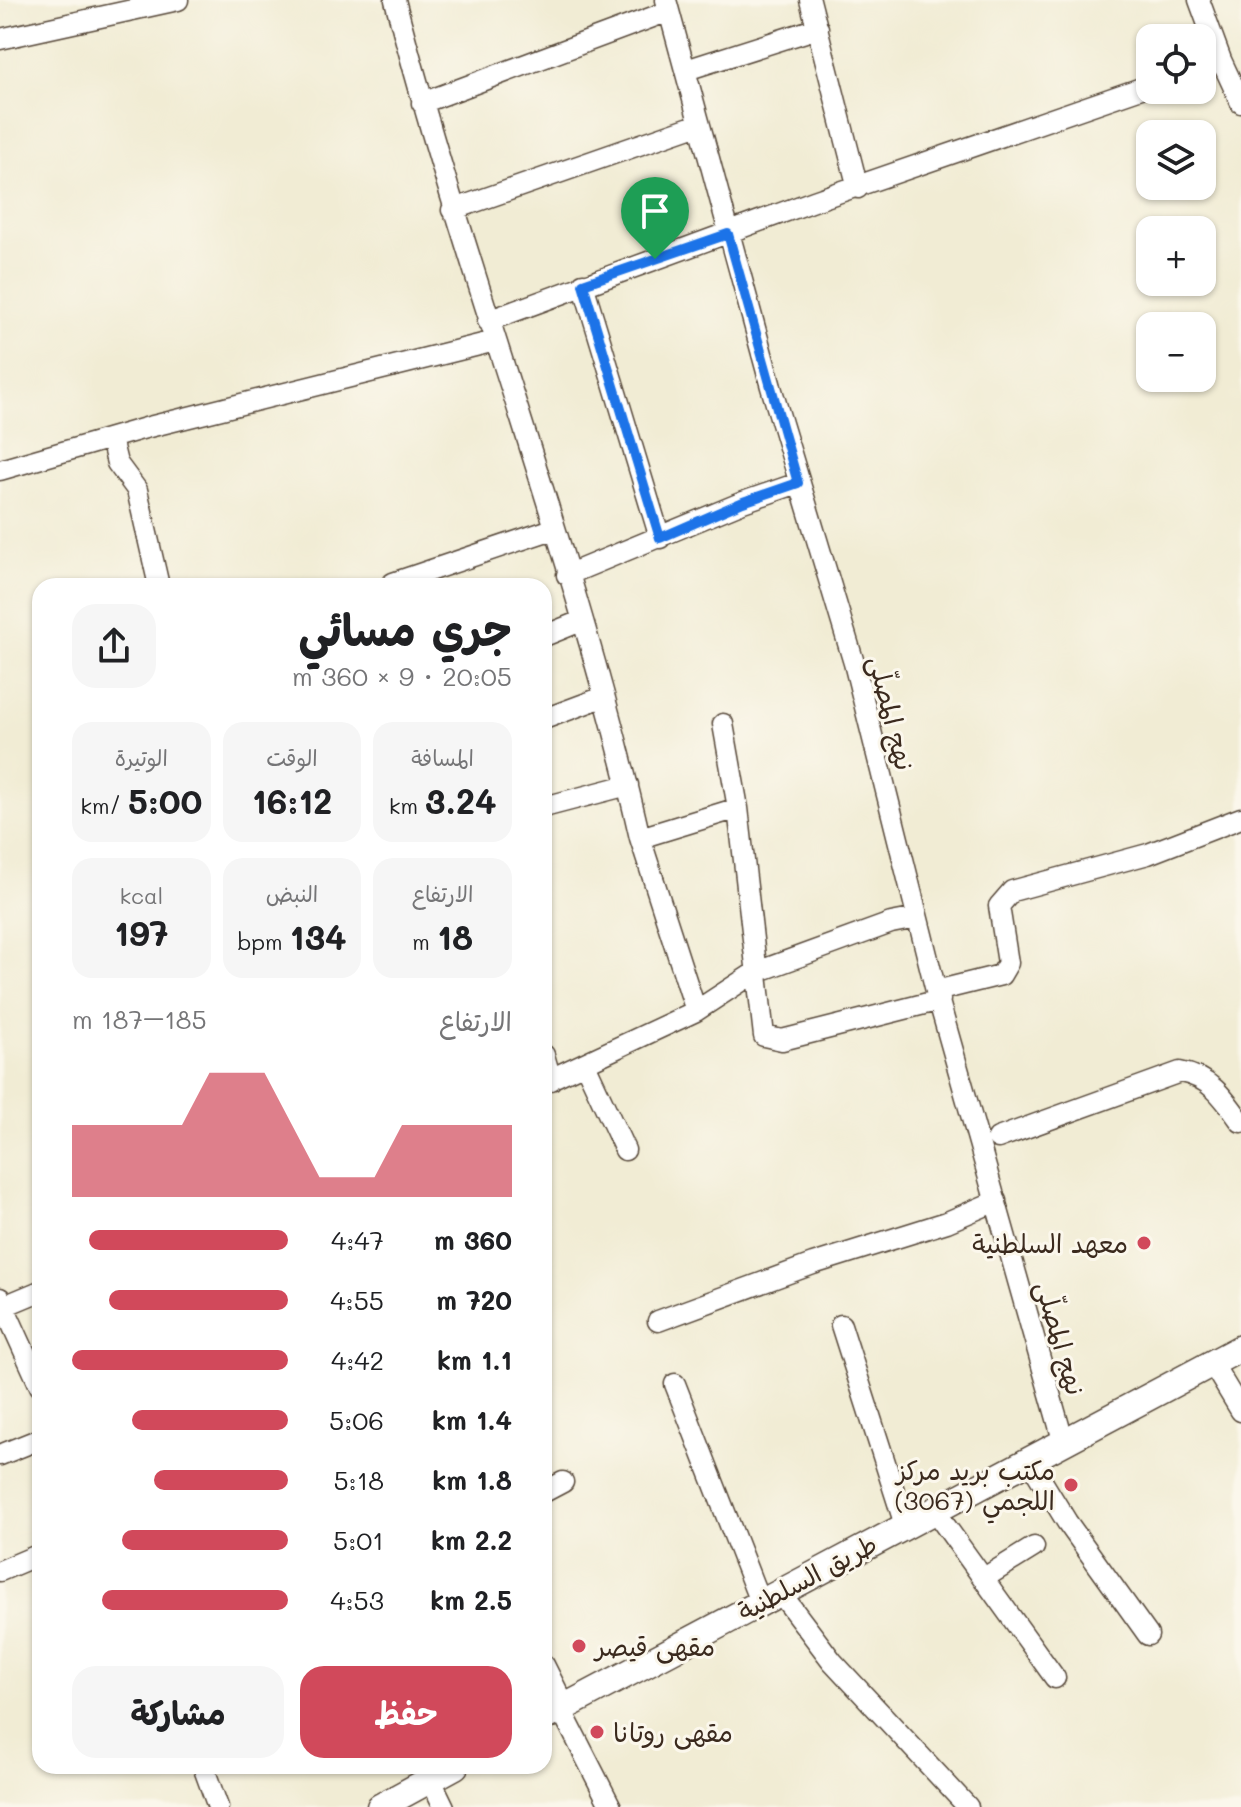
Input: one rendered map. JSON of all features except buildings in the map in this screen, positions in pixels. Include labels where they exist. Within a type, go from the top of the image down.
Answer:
[{"type":"main road","name":"طريق السلطنية","points":[[557,1711],[1241,1348]]},
{"type":"main road","points":[[380,1807],[441,1774]]},
{"type":"street","points":[[0,39],[178,0]]},
{"type":"street","points":[[395,0],[452,210],[553,529],[628,785],[640,838],[696,1011]]},
{"type":"street","points":[[810,0],[858,188]]},
{"type":"street","points":[[1199,0],[1204,24]]},
{"type":"street","points":[[422,103],[667,6]]},
{"type":"street","name":"نهج المصلّى","points":[[667,6],[798,483],[854,663],[917,918],[1063,1440]]},
{"type":"street","points":[[686,70],[818,28]]},
{"type":"street","points":[[1216,70],[1241,103]]},
{"type":"street","points":[[488,321],[583,284],[1136,90]]},
{"type":"street","points":[[452,210],[699,124]]},
{"type":"street","points":[[583,284],[660,538]]},
{"type":"street","points":[[0,470],[495,341]]},
{"type":"street","points":[[111,439],[117,463],[137,490],[157,578]]},
{"type":"street","points":[[567,575],[743,502],[798,483]]},
{"type":"street","points":[[408,578],[553,529]]},
{"type":"street","points":[[552,633],[581,621]]},
{"type":"street","points":[[552,716],[603,697]]},
{"type":"street","points":[[723,724],[738,808],[754,973],[764,1036],[782,1040],[1001,975],[1006,970],[999,906],[1012,891],[1148,854],[1241,818]]},
{"type":"street","points":[[552,805],[628,785]]},
{"type":"street","points":[[640,838],[738,808]]},
{"type":"street","points":[[552,1079],[696,1011],[754,973],[891,923],[917,918]]},
{"type":"street","points":[[585,1064],[625,1150]]},
{"type":"street","points":[[998,1138],[1180,1072],[1192,1074],[1221,1092],[1241,1122]]},
{"type":"street","points":[[658,1321],[996,1201]]},
{"type":"street","points":[[32,1293],[2,1302],[32,1368]]},
{"type":"street","points":[[841,1325],[905,1525]]},
{"type":"street","points":[[1212,1363],[1241,1411]]},
{"type":"street","points":[[675,1384],[769,1596],[968,1807]]},
{"type":"street","points":[[0,1455],[32,1442]]},
{"type":"street","points":[[1029,1460],[1067,1522],[1148,1635]]},
{"type":"street","points":[[552,1488],[563,1482]]},
{"type":"street","points":[[934,1510],[1055,1678]]},
{"type":"street","points":[[984,1578],[1034,1547]]},
{"type":"street","points":[[0,1571],[32,1557]]},
{"type":"street","points":[[557,1711],[611,1807]]},
{"type":"street","points":[[206,1774],[218,1807]]},
{"type":"street","points":[[431,1780],[444,1807]]},
{"type":"place","name":"معهد السلطنية","points":[[1144,1243]]},
{"type":"place","name":"مكتب بريد مركز اللجمي (3067)","points":[[1071,1485]]},
{"type":"place","name":"مقهى قيصر","points":[[579,1646]]},
{"type":"place","name":"مقهى روتانا","points":[[597,1732]]},
{"type":"route","points":[[728,234],[798,483],[743,502],[660,538],[583,284],[655,259],[728,234]]}]
